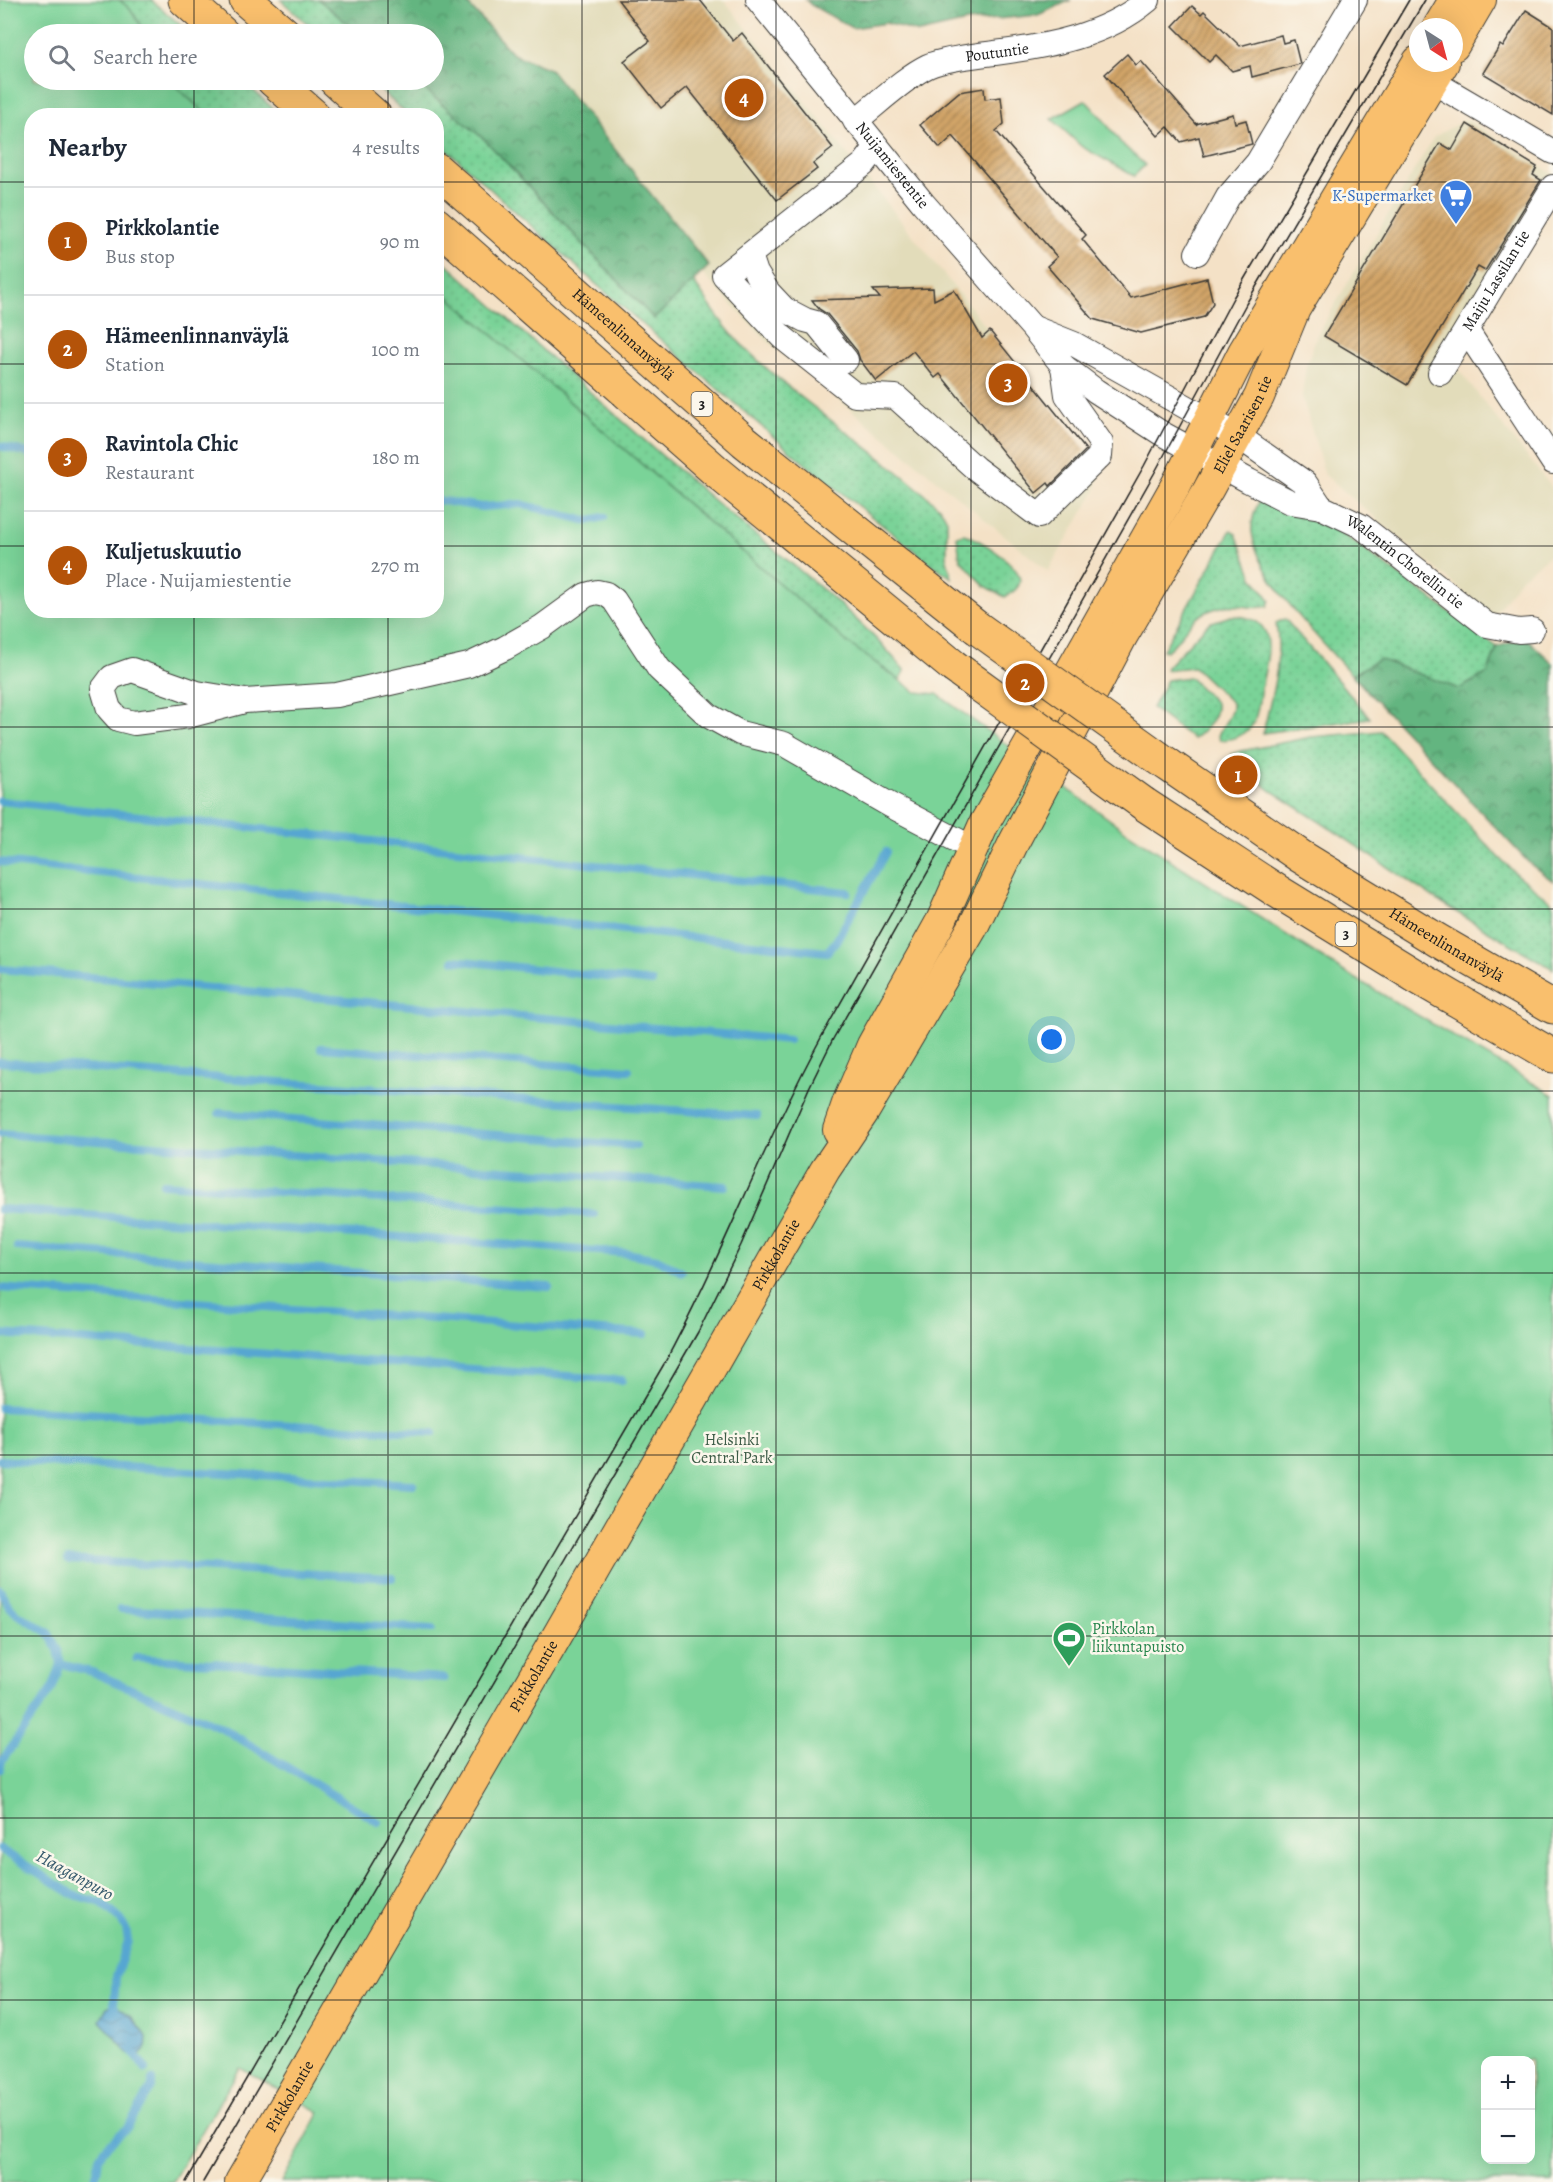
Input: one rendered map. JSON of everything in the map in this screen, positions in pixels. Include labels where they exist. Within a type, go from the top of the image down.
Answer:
[{"type":"highway","points":[[185,0],[212,24]]},
{"type":"highway","points":[[246,0],[274,24]]},
{"type":"highway","points":[[284,90],[305,108]]},
{"type":"highway","points":[[346,90],[366,108]]},
{"type":"highway","name":"Hämeenlinnanväylä","points":[[444,177],[744,441],[976,627],[1300,856],[1437,940],[1553,1007]]},
{"type":"highway","name":"3","points":[[444,231],[717,472],[953,666],[1144,804],[1287,897],[1417,977],[1553,1056]]},
{"type":"main road","points":[[1443,18],[1454,0]]},
{"type":"main road","points":[[1463,31],[1481,0]]},
{"type":"main road","name":"Eliel Saarisen tie","points":[[1015,769],[1176,485],[1259,325],[1425,72]]},
{"type":"main road","name":"Eliel Saarisen tie","points":[[1042,788],[1122,636],[1222,466],[1269,377],[1295,309],[1425,72]]},
{"type":"main road","name":"Pirkkolantie","points":[[825,1170],[848,1101],[872,1045],[941,921],[972,848],[1015,769]]},
{"type":"main road","name":"Pirkkolantie","points":[[240,2182],[825,1170],[864,1112],[973,927],[1042,788]]},
{"type":"street","name":"Nuijamiestentie","points":[[758,0],[855,121],[1063,366],[1134,416],[1222,466]]},
{"type":"street","name":"Poutuntie","points":[[855,121],[889,93],[929,65],[1044,47],[1118,21],[1148,0]]},
{"type":"street","points":[[1197,253],[1228,197],[1258,162],[1355,0]]},
{"type":"street","points":[[1432,72],[1553,152]]},
{"type":"street","points":[[877,147],[864,165],[724,275],[782,337],[855,395],[896,398],[975,468],[1039,516],[1100,456],[1101,443],[1067,395],[1063,366]]},
{"type":"street","name":"Maiju Lassilan tie","points":[[1440,373],[1534,234],[1553,187]]},
{"type":"street","points":[[750,255],[756,273],[768,292],[784,309],[816,323],[846,360]]},
{"type":"street","name":"Nuijamiestentie","points":[[1032,327],[1074,344],[1238,436]]},
{"type":"street","points":[[1467,331],[1553,462]]},
{"type":"street","points":[[1238,436],[1305,483],[1321,507]]},
{"type":"street","name":"Walentin Chorellin tie","points":[[1222,466],[1290,502],[1321,507],[1361,526],[1487,625],[1519,631],[1532,630]]},
{"type":"street","points":[[245,701],[197,693],[132,670],[112,677],[103,689],[109,709],[118,718],[134,723],[188,716],[245,701],[337,695],[469,665],[542,627],[586,595],[597,592],[606,594],[614,600],[659,669],[709,716],[740,733],[784,744],[890,805],[972,848]]},
{"type":"shaded area","points":[[418,0],[724,0],[1100,469],[1096,490],[1048,571],[767,341],[573,140]]},
{"type":"shaded area","points":[[1466,119],[1553,174],[1446,354],[1553,489],[1553,553],[1521,577],[1493,617],[1325,475],[1302,396],[1306,366],[1317,335],[1434,137]]},
{"type":"green space","name":"Helsinki Central Park","points":[[0,0],[119,0],[129,8],[140,24],[24,24],[24,90],[180,90],[199,108],[24,108],[24,618],[444,618],[444,293],[848,643],[916,692],[937,694],[1127,832],[1341,970],[1553,1095],[1553,2182],[282,2182],[320,2112],[240,2068],[172,2182],[0,2182]]},
{"type":"green space","points":[[119,0],[151,0],[179,24],[140,24],[129,8]]},
{"type":"green space","points":[[281,0],[319,0],[348,24],[308,24]]},
{"type":"green space","points":[[319,0],[464,0],[513,54],[550,69],[709,266],[654,319],[485,140],[426,90],[444,90],[444,24],[348,24]]},
{"type":"green space","points":[[806,0],[1071,0],[1038,15],[967,22],[919,33],[886,23],[852,28]]},
{"type":"green space","points":[[180,90],[253,90],[272,108],[199,108]]},
{"type":"green space","points":[[380,90],[426,90],[485,140],[654,319],[693,281],[725,326],[761,363],[811,405],[891,466],[941,509],[947,520],[947,560],[952,578],[804,463],[596,284],[444,147],[444,108],[400,108]]},
{"type":"green space","points":[[1085,100],[1121,143],[1145,165],[1134,176],[1082,147],[1052,119]]},
{"type":"green space","points":[[444,261],[683,474],[840,604],[905,671],[900,680],[848,643],[444,293]]},
{"type":"green space","points":[[1259,501],[1337,530],[1497,647],[1488,673],[1459,689],[1379,659],[1352,675],[1292,608],[1266,570],[1252,532]]},
{"type":"green space","points":[[1231,530],[1236,534],[1253,577],[1270,600],[1268,606],[1257,608],[1227,606],[1211,610],[1192,622],[1169,649],[1163,650]]},
{"type":"green space","points":[[963,534],[978,540],[1006,559],[1018,574],[1020,581],[1014,590],[1005,597],[985,586],[960,559],[957,536]]},
{"type":"green space","points":[[1231,616],[1257,622],[1264,630],[1267,639],[1267,662],[1253,724],[1239,736],[1220,740],[1218,736],[1231,712],[1232,703],[1194,667],[1166,670],[1209,623]]},
{"type":"green space","points":[[1285,619],[1370,718],[1263,733],[1277,665],[1276,623]]},
{"type":"green space","points":[[1525,637],[1553,663],[1553,881],[1530,864],[1352,675],[1379,659],[1459,689],[1488,673],[1497,647]]},
{"type":"green space","points":[[1189,677],[1216,703],[1215,714],[1209,724],[1193,739],[1152,708],[1167,680]]},
{"type":"green space","points":[[1381,731],[1517,875],[1553,903],[1553,969],[1441,903],[1270,790],[1232,759],[1232,754],[1241,751],[1311,737]]},
{"type":"water","points":[[114,2004],[131,2016],[147,2037],[146,2049],[136,2058],[126,2051],[100,2020],[107,2007]]},
{"type":"building","points":[[618,0],[700,0],[733,41],[742,33],[833,148],[813,164],[817,169],[777,200],[687,87],[661,108],[624,61],[650,41]]},
{"type":"building","points":[[1192,6],[1201,14],[1204,11],[1240,46],[1281,35],[1283,43],[1294,40],[1300,64],[1252,77],[1250,66],[1232,71],[1216,55],[1209,62],[1173,26]]},
{"type":"building","points":[[1526,10],[1553,27],[1553,115],[1483,73],[1500,45],[1503,47]]},
{"type":"building","points":[[1127,54],[1136,65],[1141,61],[1196,124],[1233,114],[1235,123],[1246,120],[1252,144],[1204,156],[1199,137],[1181,142],[1168,127],[1158,136],[1105,74]]},
{"type":"building","points":[[984,88],[985,99],[1001,97],[1004,124],[996,131],[1086,235],[1082,239],[1131,298],[1207,278],[1213,303],[1204,317],[1141,333],[1093,319],[1047,266],[1057,257],[953,136],[940,148],[920,125],[959,92]]},
{"type":"building","name":"K-Supermarket","points":[[1467,124],[1537,167],[1533,175],[1541,180],[1485,271],[1478,267],[1407,385],[1324,336],[1440,143],[1452,150]]},
{"type":"building","points":[[933,288],[934,300],[954,290],[982,338],[990,331],[1086,450],[1050,486],[1048,483],[1036,493],[940,374],[935,378],[913,351],[876,381],[860,360],[857,351],[827,314],[819,309],[812,300],[880,298],[873,290]]},
{"type":"waterway","points":[[0,446],[24,452]]},
{"type":"waterway","points":[[444,501],[482,507],[521,504],[587,521],[604,517]]},
{"type":"waterway","points":[[0,801],[848,892]]},
{"type":"waterway","points":[[0,862],[827,952],[836,941],[886,852]]},
{"type":"waterway","points":[[454,960],[652,982]]},
{"type":"waterway","points":[[0,969],[789,1040]]},
{"type":"waterway","points":[[321,1048],[629,1070]]},
{"type":"waterway","points":[[0,1062],[757,1116]]},
{"type":"waterway","points":[[219,1113],[636,1146]]},
{"type":"waterway","points":[[0,1134],[725,1186]]},
{"type":"waterway","points":[[163,1184],[594,1214]]},
{"type":"waterway","points":[[0,1209],[627,1253],[657,1259],[682,1272]]},
{"type":"waterway","points":[[17,1247],[549,1287]]},
{"type":"waterway","points":[[0,1288],[645,1334]]},
{"type":"waterway","points":[[0,1334],[622,1380]]},
{"type":"waterway","points":[[1,1408],[433,1433]]},
{"type":"waterway","points":[[0,1460],[413,1484]]},
{"type":"waterway","points":[[68,1560],[392,1578]]},
{"type":"waterway","name":"Haaganpuro","points":[[0,1590],[9,1606],[17,1614],[48,1632],[58,1650],[61,1664],[53,1687],[2,1761],[0,1769]]},
{"type":"waterway","points":[[120,1609],[432,1629]]},
{"type":"waterway","points":[[136,1658],[444,1678]]},
{"type":"waterway","points":[[61,1664],[92,1672],[222,1728],[378,1822]]},
{"type":"waterway","name":"Haaganpuro","points":[[0,1849],[74,1895],[102,1903],[121,1920],[126,1929],[128,1941],[116,1977],[114,2004],[116,2013]]},
{"type":"waterway","name":"Haaganpuro","points":[[131,2049],[146,2069]]},
{"type":"waterway","name":"Haaganpuro","points":[[93,2182],[99,2158],[104,2149],[127,2128],[152,2087],[152,2080]]},
{"type":"tram line","points":[[186,2182],[664,1364],[705,1282],[781,1116],[823,1034],[1144,466],[1233,298],[1409,0]]},
{"type":"tram line","points":[[203,2182],[698,1332],[741,1245],[809,1088],[833,1039],[1155,472],[1246,304],[1425,0]]},
{"type":"place","name":"Kuljetuskuutio","points":[[744,98]]},
{"type":"place","name":"K-Supermarket","points":[[1456,225]]},
{"type":"place","name":"Ravintola Chic","points":[[1008,383]]},
{"type":"place","name":"Hämeenlinnanväylä","points":[[1025,683]]},
{"type":"place","name":"Pirkkolantie","points":[[1238,775]]},
{"type":"place","name":"Pirkkolan liikuntapuisto","points":[[1069,1667]]}]
